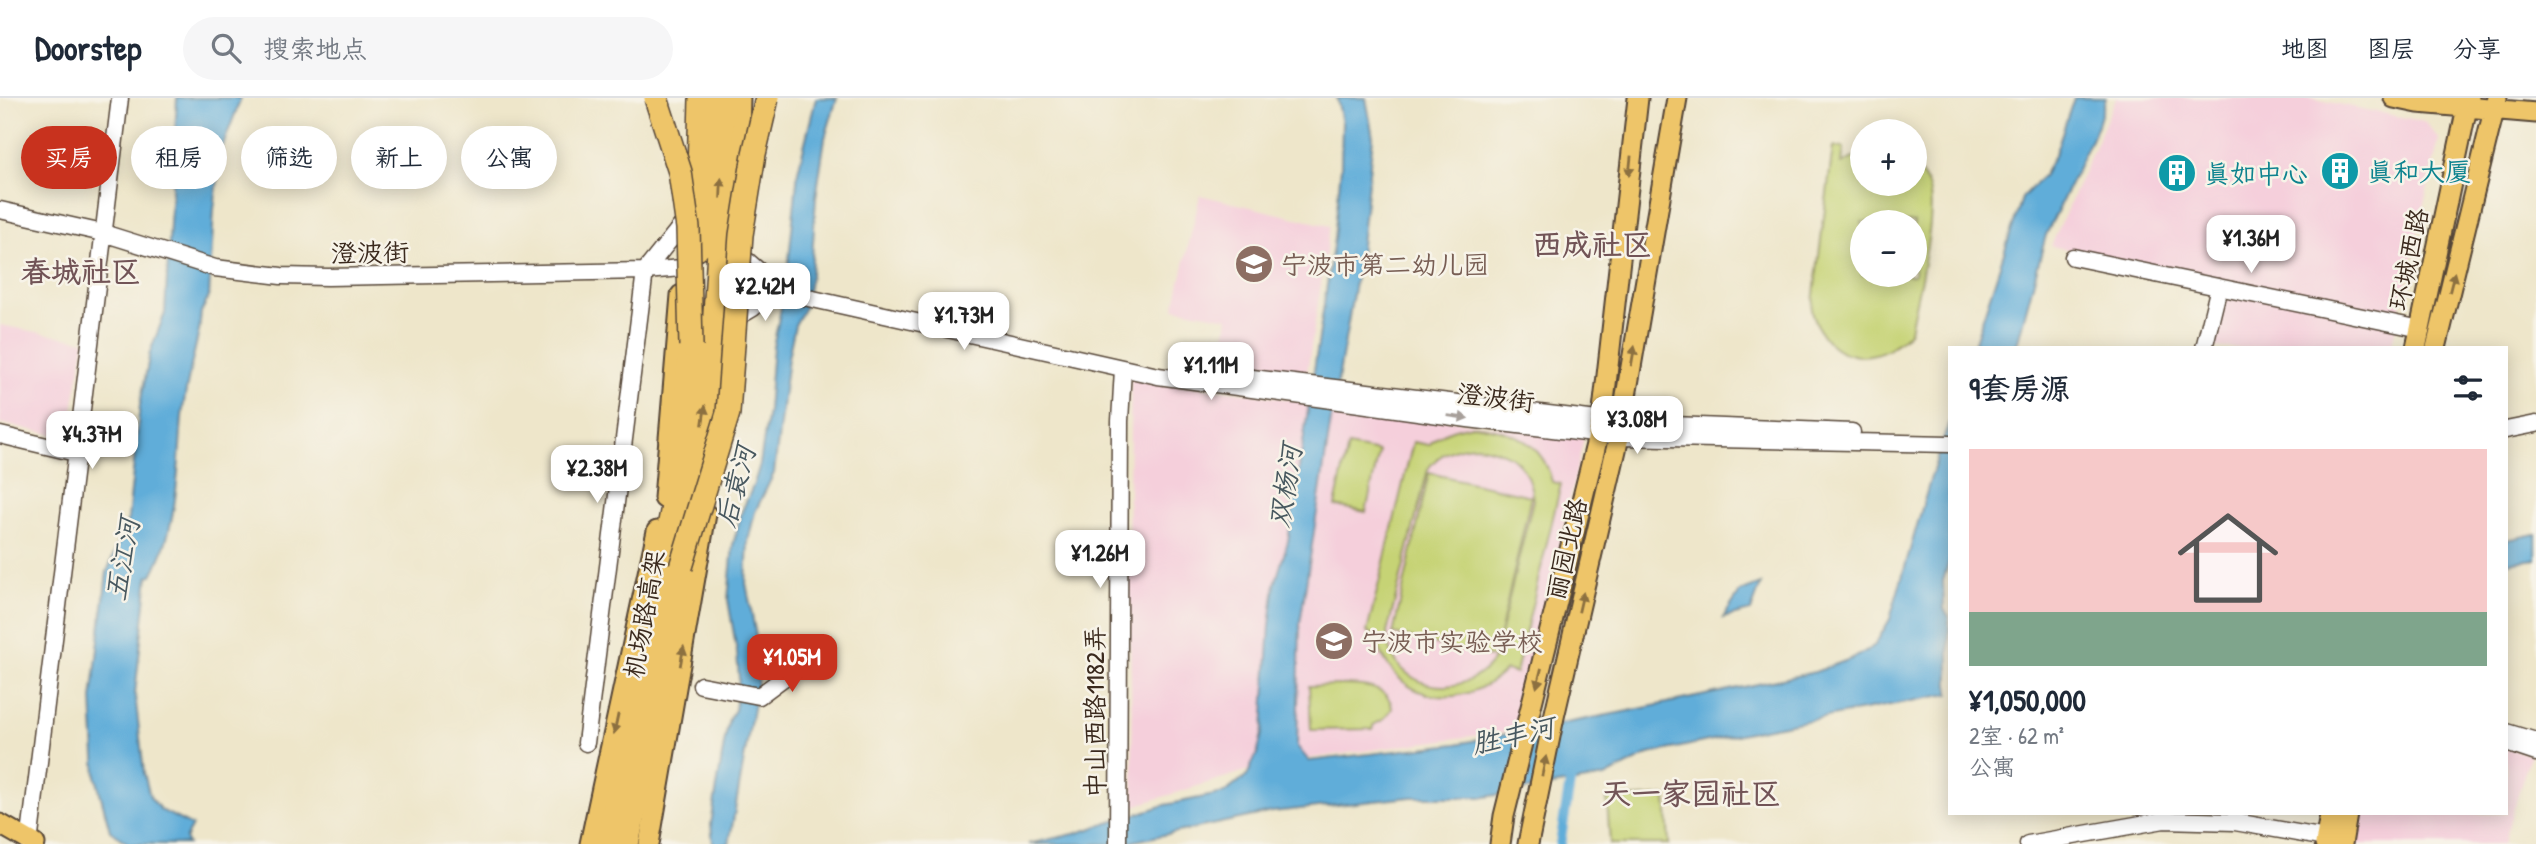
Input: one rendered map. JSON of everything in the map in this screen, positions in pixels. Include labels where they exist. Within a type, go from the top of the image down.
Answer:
[{"type":"highway","points":[[656,98],[680,172],[688,228],[691,346]]},
{"type":"highway","name":"机场路高架","points":[[608,844],[681,465],[697,253],[701,98]]},
{"type":"highway","name":"机场路高架","points":[[627,844],[656,710],[708,387],[719,253],[723,98]]},
{"type":"highway","points":[[681,567],[728,413],[741,235],[754,154],[767,98]]},
{"type":"main road","points":[[590,844],[667,486],[691,98]]},
{"type":"main road","points":[[649,844],[721,422],[736,251],[740,98]]},
{"type":"main road","name":"丽园北路","points":[[1500,844],[1504,816],[1601,427],[1638,98]]},
{"type":"main road","name":"丽园北路","points":[[1528,844],[1554,717],[1621,430],[1677,98]]},
{"type":"main road","points":[[2394,98],[2496,104],[2536,113]]},
{"type":"main road","name":"环城西路","points":[[2418,339],[2468,103]]},
{"type":"main road","points":[[2436,346],[2496,104]]},
{"type":"main road","points":[[2330,815],[2331,842]]},
{"type":"main road","points":[[2331,842],[2346,815]]},
{"type":"main road","points":[[0,824],[25,841]]},
{"type":"street","points":[[25,841],[120,98]]},
{"type":"street","name":"澄波街","points":[[0,210],[103,233],[215,268],[281,276],[645,271],[682,268]]},
{"type":"street","points":[[586,743],[645,271],[685,221]]},
{"type":"street","points":[[731,321],[753,308],[769,290],[759,271],[736,251]]},
{"type":"street","points":[[2073,257],[2219,287],[2418,339]]},
{"type":"street","points":[[2204,346],[2219,287]]},
{"type":"street","name":"澄波街","points":[[769,290],[1123,369],[1621,430],[1943,440]]},
{"type":"street","name":"中山西路1182弄","points":[[1118,844],[1119,435],[1123,369]]},
{"type":"street","points":[[2508,430],[2536,425]]},
{"type":"street","points":[[0,435],[76,453]]},
{"type":"street","points":[[701,685],[759,696],[786,676],[795,663]]},
{"type":"street","points":[[2508,733],[2536,741]]},
{"type":"street","points":[[2508,744],[2536,753]]},
{"type":"street","points":[[2028,844],[2164,820],[2235,822],[2331,842]]},
{"type":"shaded area","name":"真如中心","points":[[2116,98],[2310,98],[2425,122],[2439,139],[2391,346],[2210,346],[2225,284],[2051,246]]},
{"type":"shaded area","name":"宁波市第二幼儿园","points":[[1200,195],[1330,226],[1307,373],[1220,368],[1228,318],[1174,308]]},
{"type":"shaded area","points":[[0,325],[85,341],[68,438],[0,423]]},
{"type":"shaded area","name":"宁波市实验学校","points":[[1131,378],[1584,438],[1517,730],[1268,764],[1134,806],[1128,551]]},
{"type":"shaded area","points":[[2508,749],[2530,755],[2503,844],[2349,844],[2354,815],[2508,815]]},
{"type":"green space","points":[[1833,147],[1844,148],[1842,164],[1850,160],[1850,196],[1927,196],[1927,184],[1931,203],[1927,243],[1927,210],[1850,210],[1850,287],[1919,287],[1910,331],[1882,352],[1853,355],[1839,350],[1818,328],[1812,310]]},
{"type":"green space","points":[[1472,425],[1499,430],[1522,440],[1541,456],[1552,482],[1561,484],[1516,673],[1506,670],[1487,684],[1467,693],[1448,697],[1428,694],[1411,687],[1396,675],[1384,657],[1375,635],[1367,632],[1413,442],[1429,445],[1443,434]],"holes":[[[1476,446],[1488,448],[1516,461],[1527,477],[1533,500],[1495,656],[1531,496],[1429,473],[1393,634],[1495,658],[1474,678],[1461,683],[1448,686],[1421,682],[1398,664],[1387,633],[1428,469],[1437,458],[1455,449]]]},
{"type":"green space","points":[[1348,446],[1379,452],[1366,512],[1335,506]]},
{"type":"green space","points":[[1345,685],[1371,688],[1389,699],[1392,709],[1383,720],[1373,725],[1373,729],[1311,730],[1309,686]]},
{"type":"green space","points":[[1666,796],[1669,844],[1610,844],[1607,799]]},
{"type":"water","points":[[177,98],[241,98],[227,135],[227,126],[175,126]]},
{"type":"water","points":[[816,98],[837,98],[825,138],[816,197],[811,274],[805,307],[795,325],[788,358],[774,473],[755,512],[748,541],[746,583],[761,663],[729,844],[713,844],[711,824],[724,744],[729,719],[735,710],[739,679],[728,600],[733,545],[742,511],[760,464],[773,347],[787,279],[798,171]]},
{"type":"water","name":"胜丰河","points":[[1337,98],[1366,98],[1373,137],[1360,254],[1300,623],[1297,746],[1309,761],[1456,744],[1815,672],[1856,657],[1875,645],[1890,619],[1948,425],[1948,565],[1943,581],[1944,609],[1948,616],[1948,694],[1758,730],[1649,754],[1605,777],[1485,797],[1411,797],[1272,812],[1121,844],[1028,844],[1074,834],[1165,805],[1224,793],[1247,776],[1258,751],[1263,729],[1275,584],[1288,541],[1334,239],[1342,123]]},
{"type":"water","points":[[2074,98],[2106,98],[2098,125],[2046,235],[2017,346],[1974,346],[2022,198],[2044,175],[2056,151]]},
{"type":"water","name":"五江河","points":[[172,189],[217,189],[209,297],[201,312],[185,395],[172,518],[161,557],[152,575],[148,576],[135,694],[144,773],[150,797],[161,810],[192,826],[185,839],[188,844],[129,844],[110,831],[96,777],[92,699],[107,572],[128,519],[140,405],[150,352],[165,313]]},
{"type":"water","points":[[2536,534],[2536,559],[2508,563],[2508,540]]},
{"type":"water","points":[[1761,584],[1751,611],[1723,618],[1740,592]]},
{"type":"waterway","points":[[1560,844],[1572,771]]},
{"type":"place","name":"真和大厦","points":[[2340,171]]},
{"type":"place","name":"真如中心","points":[[2177,173]]},
{"type":"place","name":"宁波市第二幼儿园","points":[[1254,264]]},
{"type":"place","name":"宁波市实验学校","points":[[1334,641]]},
{"type":"district","name":"西成社区","points":[[1592,244]]},
{"type":"district","name":"春城社区","points":[[81,271]]},
{"type":"district","name":"天一家园社区","points":[[1691,793]]},
{"type":"water label","name":"后袁河","points":[[735,486]]},
{"type":"water label","name":"双杨河","points":[[1285,486]]}]
